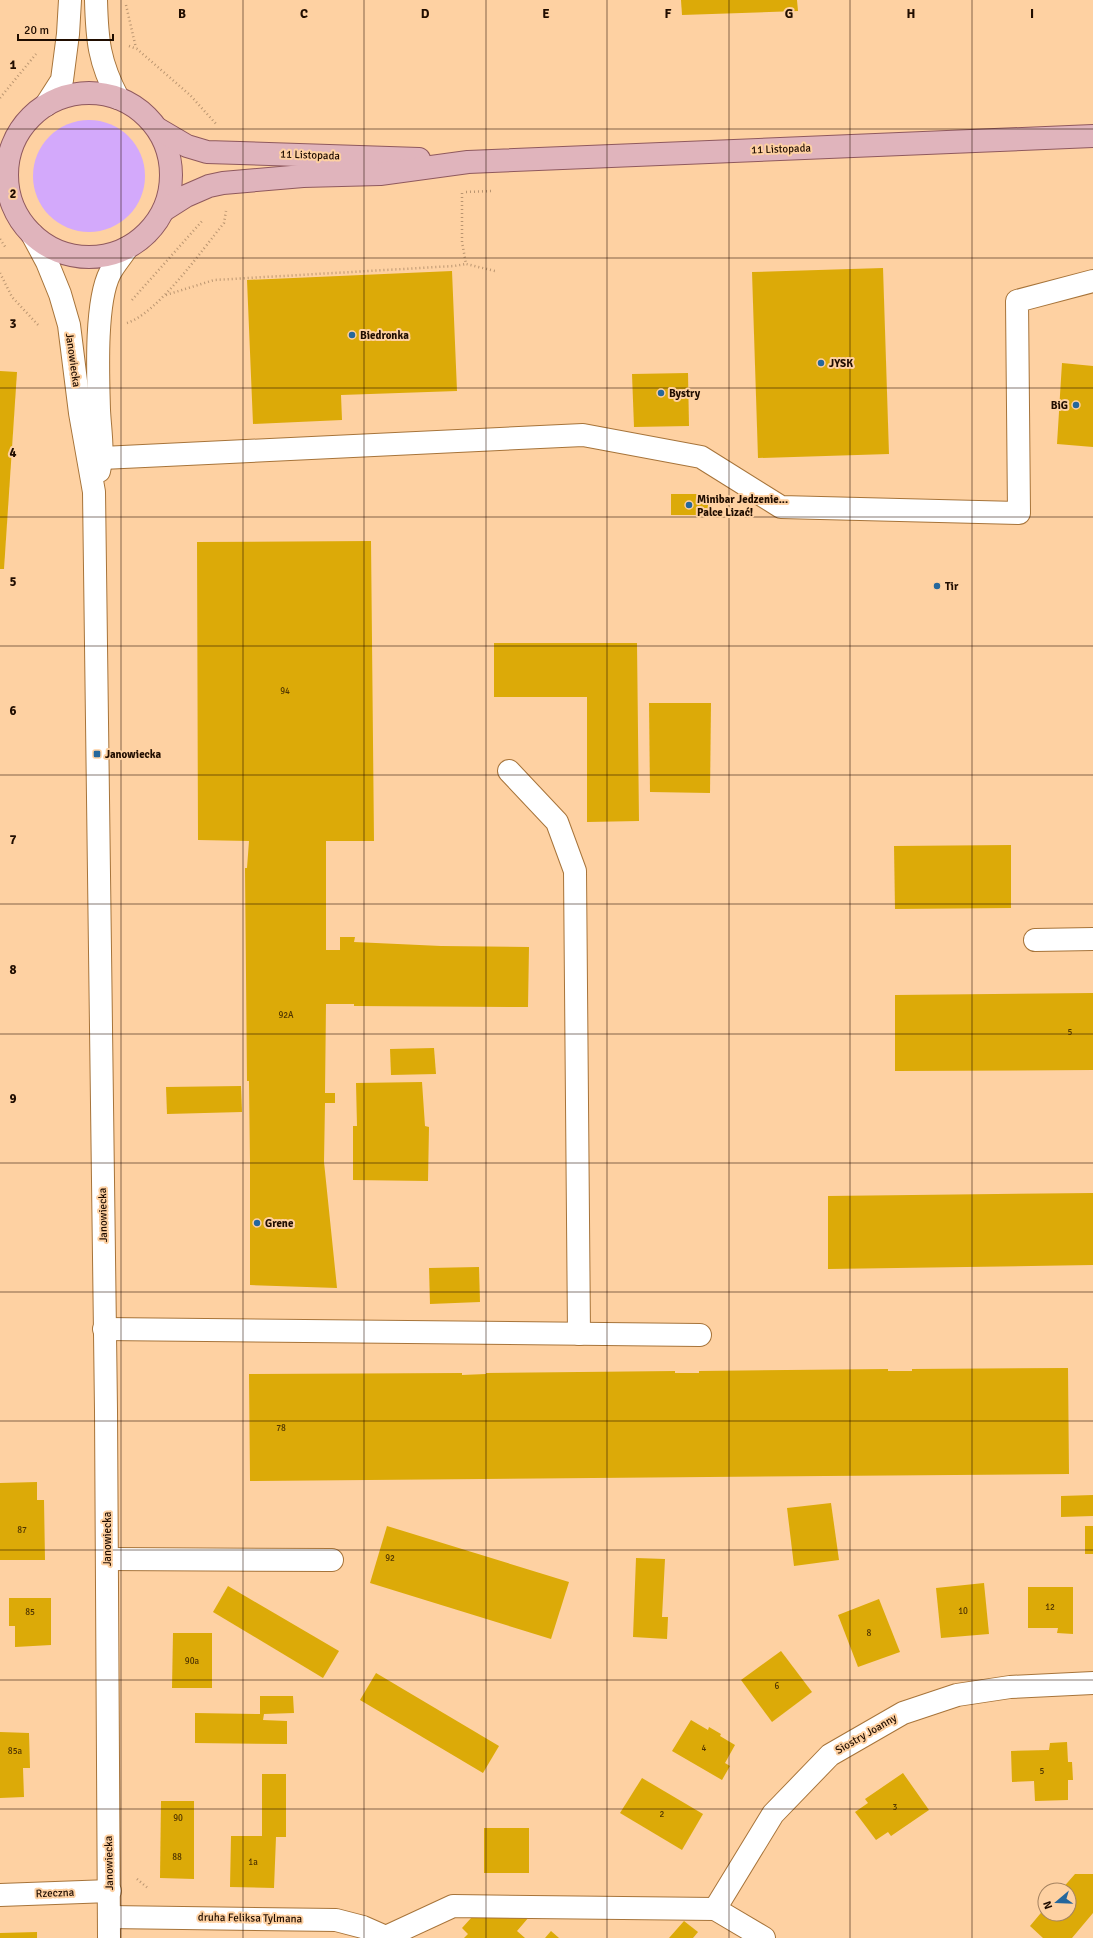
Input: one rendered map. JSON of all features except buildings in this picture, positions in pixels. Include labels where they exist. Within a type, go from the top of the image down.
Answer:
[{"type":"main road","points":[[94,93],[118,98],[140,111],[158,129],[167,148],[171,169],[170,190],[164,210],[149,232],[127,248],[103,256],[78,257],[53,249],[32,234],[8,208],[9,190],[7,145],[28,121],[46,105],[69,96],[94,93]]},
{"type":"main road","name":"11 Listopada","points":[[158,129],[187,146],[207,152],[378,156],[468,162]]},
{"type":"main road","name":"11 Listopada","points":[[164,210],[186,196],[209,186],[223,183],[303,176],[380,174],[468,162],[1093,136]]},
{"type":"street","points":[[46,105],[62,80],[68,34],[70,0]]},
{"type":"street","points":[[96,0],[97,33],[100,54],[107,77],[118,98]]},
{"type":"street","name":"Janowiecka","points":[[32,234],[48,262],[60,294],[70,331],[80,413],[94,492],[110,1938]]},
{"type":"street","name":"Janowiecka","points":[[94,492],[102,458],[99,409],[100,324],[103,295],[110,274],[127,248]]},
{"type":"street","points":[[102,458],[583,435],[701,457],[781,507],[1019,513],[1017,301],[1093,281]]},
{"type":"street","points":[[509,771],[557,822],[575,871],[579,1334]]},
{"type":"street","points":[[1035,940],[1093,939]]},
{"type":"street","points":[[104,1329],[700,1335]]},
{"type":"street","points":[[107,1559],[332,1560]]},
{"type":"street","name":"Siostry Joanny","points":[[715,1909],[773,1814],[830,1755],[903,1713],[956,1695],[1010,1687],[1093,1682]]},
{"type":"street","name":"Rzeczna","points":[[0,1895],[110,1891]]},
{"type":"street","points":[[387,1937],[453,1906],[715,1909],[764,1938]]},
{"type":"street","name":"druha Feliksa Tylmana","points":[[109,1916],[336,1920],[363,1927],[387,1937]]},
{"type":"path","points":[[124,0],[137,49]]},
{"type":"path","points":[[97,33],[137,49],[190,95],[222,130],[221,152]]},
{"type":"path","points":[[0,98],[51,37],[68,34]]},
{"type":"path","points":[[100,324],[127,323],[138,320],[164,296],[224,223],[227,205],[223,183]]},
{"type":"path","points":[[454,193],[501,191]]},
{"type":"path","points":[[462,193],[462,242],[466,264]]},
{"type":"path","points":[[100,324],[126,307],[205,218]]},
{"type":"path","points":[[0,239],[8,250]]},
{"type":"path","points":[[164,296],[214,280],[454,266],[466,264],[495,271]]},
{"type":"path","points":[[0,273],[12,296],[45,334],[70,331]]},
{"type":"shaded area","points":[[89,120],[110,125],[120,130],[128,137],[135,145],[140,155],[145,176],[140,197],[135,207],[128,215],[120,222],[110,227],[89,232],[68,227],[58,222],[50,215],[43,207],[38,197],[33,176],[38,155],[43,145],[50,137],[58,130],[68,125]]},
{"type":"place","name":"Biedronka","points":[[352,335]]},
{"type":"place","name":"JYSK","points":[[821,363]]},
{"type":"place","name":"Bystry","points":[[661,393]]},
{"type":"place","name":"BiG","points":[[1076,405]]},
{"type":"place","name":"Minibar Jedzenie... Palce Lizać!","points":[[689,505]]},
{"type":"place","name":"Tir","points":[[937,586]]},
{"type":"place","name":"Janowiecka","points":[[97,754]]},
{"type":"place","name":"Grene","points":[[257,1223]]}]
